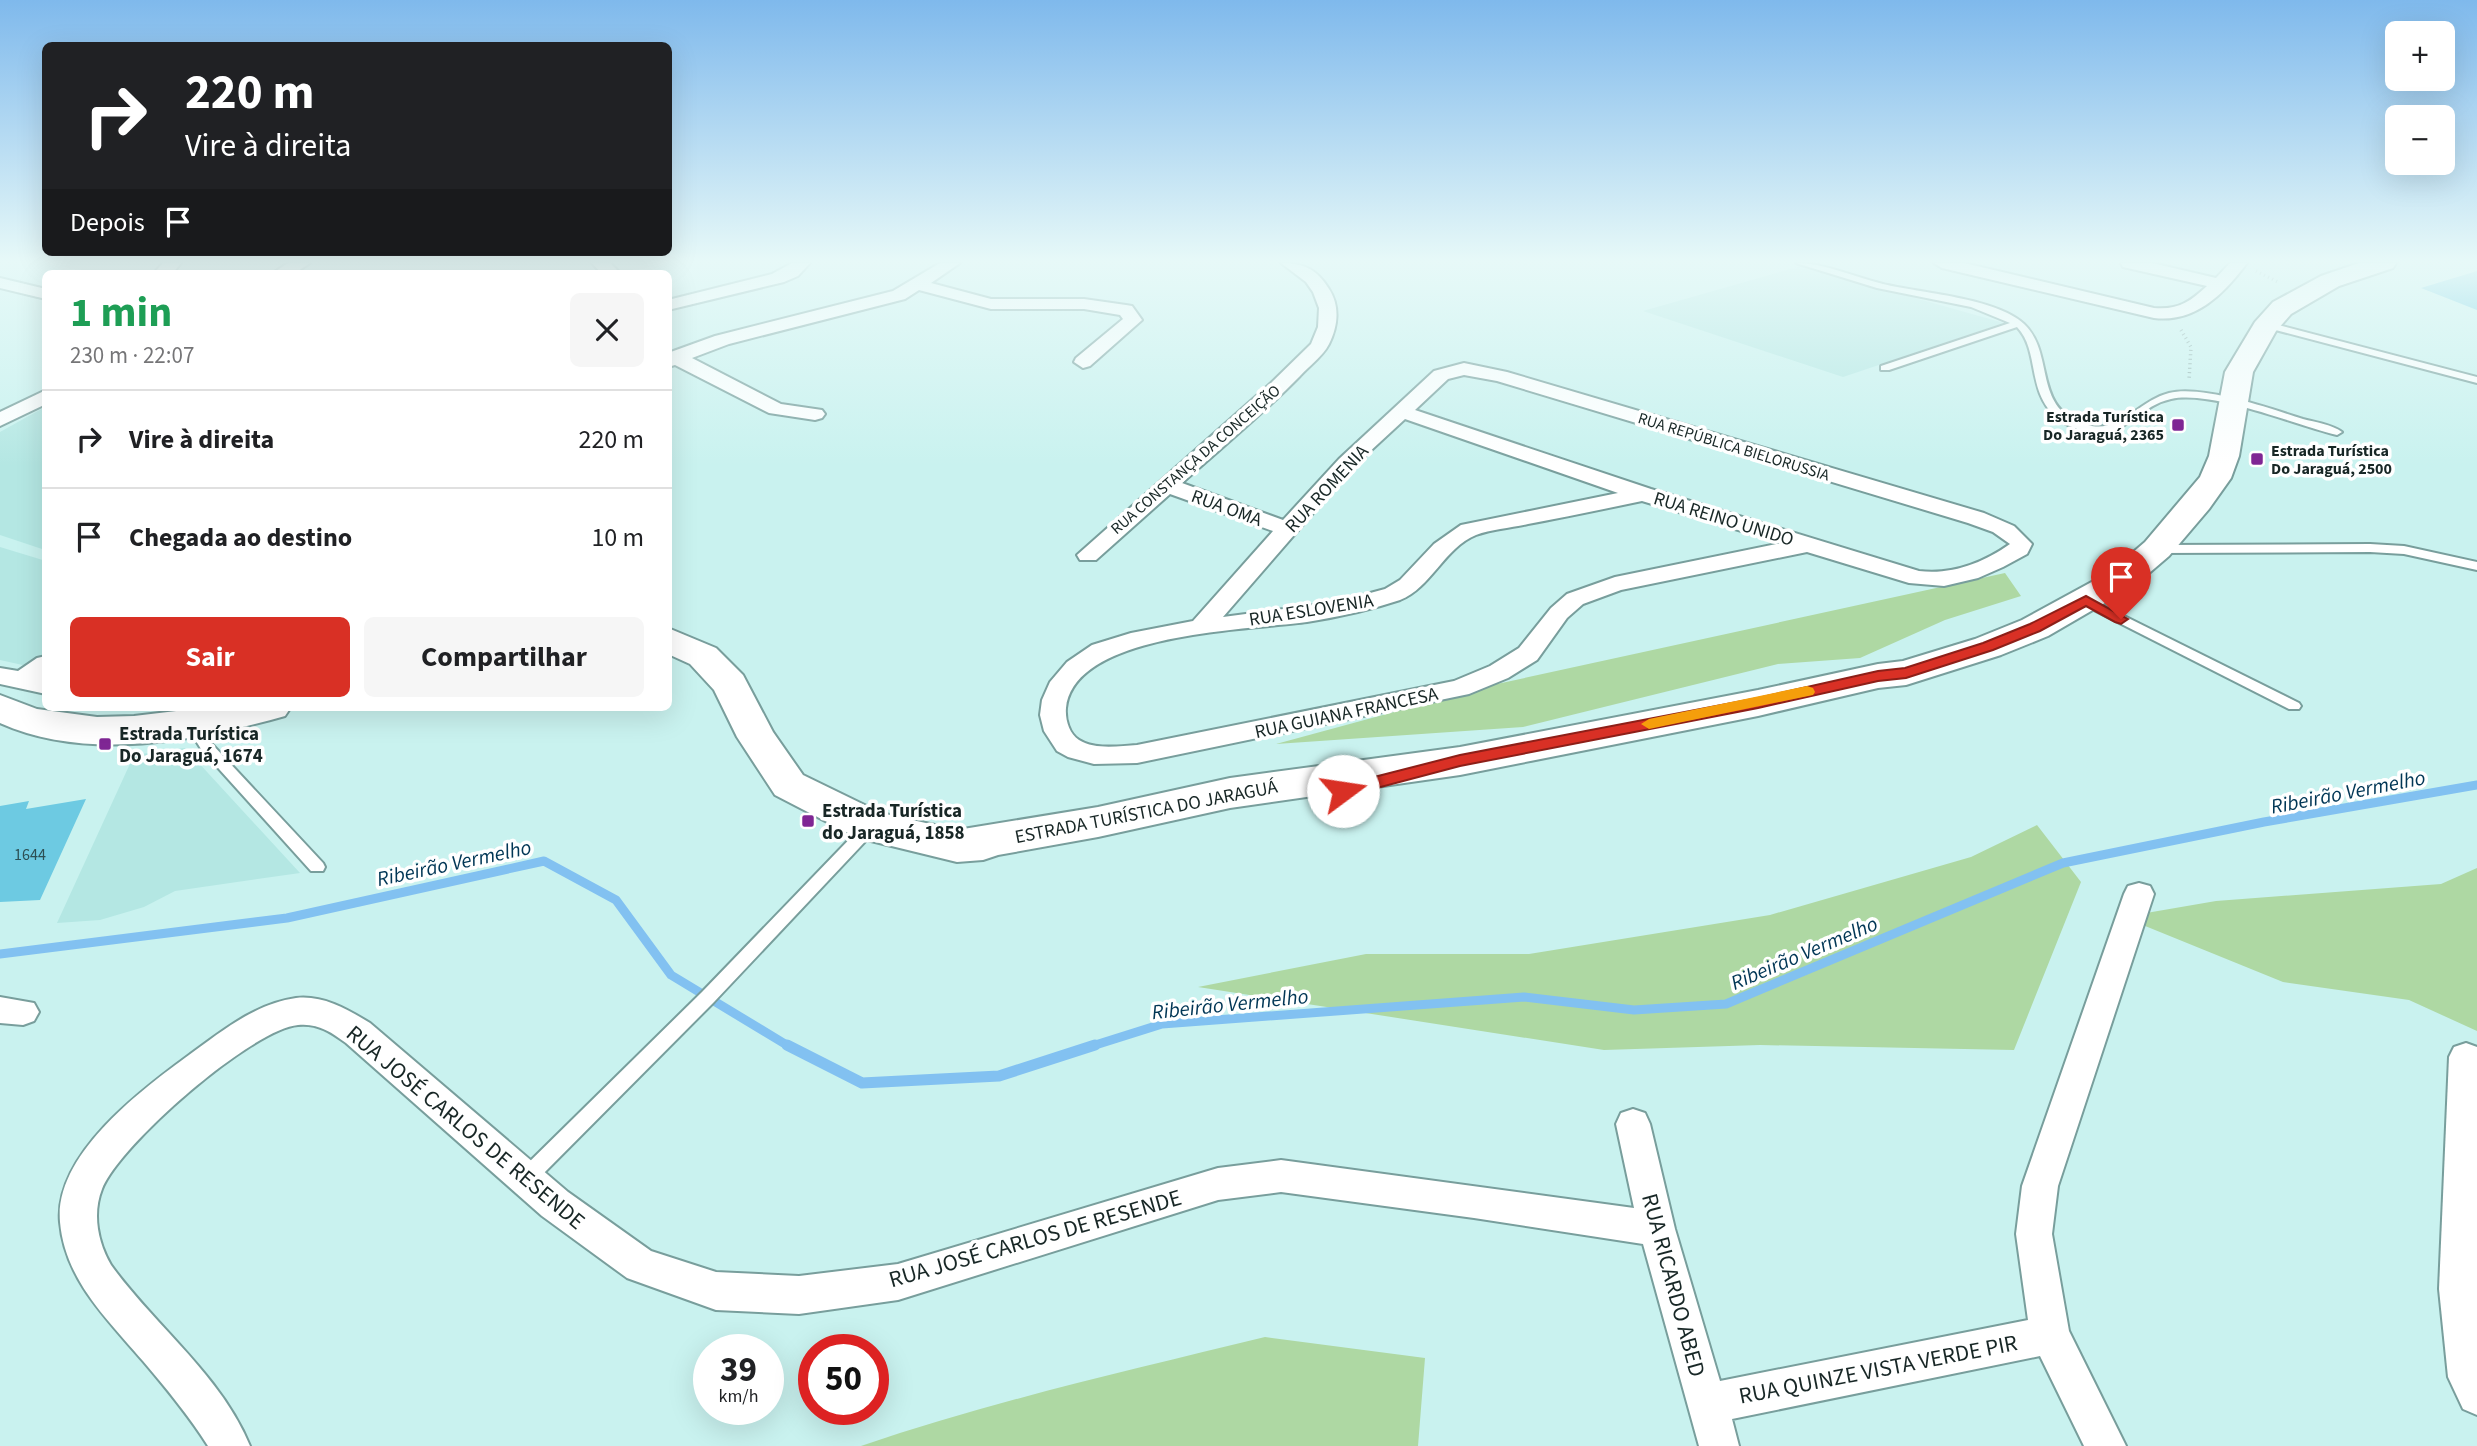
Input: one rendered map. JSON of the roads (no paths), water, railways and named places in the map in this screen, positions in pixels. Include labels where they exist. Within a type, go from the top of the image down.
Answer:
[{"type":"main road","name":"ESTRADA TURÍSTICA DO JARAGUÁ","points":[[1878,676],[1898,665],[2011,619],[2086,580],[2153,528],[2186,485],[2197,460],[2218,367],[2231,341],[2240,330]]},
{"type":"main road","name":"ESTRADA TURÍSTICA DO JARAGUÁ","points":[[2211,399],[2239,372],[2264,330]]},
{"type":"main road","name":"ESTRADA TURÍSTICA DO JARAGUÁ","points":[[672,641],[703,656],[730,684],[756,737],[789,786],[871,826],[957,846],[1151,832],[1269,808],[1460,761],[1758,703],[1878,676],[1906,673],[1988,647],[2035,628],[2122,579],[2157,550],[2215,478],[2224,456],[2211,399]]},
{"type":"main road","points":[[5,688],[13,716],[50,726],[109,730],[192,723],[252,711]]},
{"type":"street","points":[[672,359],[722,340],[761,330]]},
{"type":"street","points":[[1083,362],[1123,330]]},
{"type":"street","name":"RUA CONSTANÇA DA CONCEIÇÃO","points":[[1088,555],[1278,387],[1319,346],[1326,330]]},
{"type":"street","points":[[672,359],[776,409],[815,414]]},
{"type":"street","name":"RUA ROMENIA","points":[[1202,625],[1346,463],[1441,375],[1464,369]]},
{"type":"street","name":"RUA REPÚBLICA BIELORUSSIA","points":[[1464,369],[1500,376],[1976,517],[2003,528]]},
{"type":"street","points":[[0,420],[42,398]]},
{"type":"street","name":"RUA REINO UNIDO","points":[[1400,411],[1643,494],[1932,581],[1967,575],[2019,549],[2021,544],[2016,536],[2003,528]]},
{"type":"street","name":"RUA OMA","points":[[1166,485],[1288,529]]},
{"type":"street","name":"RUA ESLOVENIA","points":[[1202,625],[1328,609],[1395,594],[1412,583],[1453,539],[1469,530],[1643,494]]},
{"type":"street","name":"RUA GUIANA FRANCESA","points":[[1202,625],[1138,639],[1101,651],[1077,667],[1058,686],[1053,711],[1057,730],[1065,745],[1078,751],[1111,756],[1138,754],[1460,688],[1499,672],[1528,654],[1559,613],[1575,599],[1615,584],[1810,544]]},
{"type":"street","points":[[5,688],[42,666]]},
{"type":"street","points":[[5,688],[42,686]]},
{"type":"street","points":[[2106,1446],[2050,1335],[2034,1234],[2040,1186],[2139,894]]},
{"type":"street","name":"RUA JOSÉ CARLOS DE RESENDE","points":[[230,1446],[173,1367],[107,1291],[84,1250],[78,1211],[85,1181],[107,1146],[160,1097],[247,1030],[285,1014],[311,1011],[330,1016],[358,1033],[555,1204],[640,1265],[716,1291],[799,1295],[898,1282],[1218,1184],[1281,1175],[1657,1229]]},
{"type":"street","points":[[2466,1057],[2458,1289],[2468,1377],[2477,1395]]},
{"type":"street","name":"RUA RICARDO ABED","points":[[1633,1124],[1657,1229],[1719,1446]]},
{"type":"street","name":"RUA QUINZE VISTA VERDE PIR","points":[[1707,1404],[2050,1335]]},
{"type":"lane","points":[[1885,368],[1997,330]]},
{"type":"lane","points":[[2027,330],[2047,402],[2059,414],[2081,427],[2100,431],[2126,424],[2165,397],[2211,399],[2337,432]]},
{"type":"lane","points":[[2288,330],[2477,380]]},
{"type":"lane","points":[[2157,550],[2370,548],[2404,550],[2477,566]]},
{"type":"lane","points":[[2086,601],[2294,706]]},
{"type":"lane","points":[[192,723],[206,746],[317,867]]},
{"type":"lane","points":[[525,1179],[708,997],[871,826]]},
{"type":"waterway","name":"Ribeirão Vermelho","points":[[1089,1047],[1162,1024],[1524,997],[1634,1010],[1726,1004],[2063,863],[2264,822],[2477,785]]},
{"type":"waterway","name":"Ribeirão Vermelho","points":[[0,954],[287,918],[544,861],[616,900],[671,975],[790,1047]]},
{"type":"waterway","name":"Ribeirão Vermelho","points":[[787,1045],[862,1083],[999,1076],[1095,1045]]},
{"type":"place","name":"Estrada Turística Do Jaraguá, 2365","points":[[2178,425]]},
{"type":"place","name":"Estrada Turística Do Jaraguá, 2500","points":[[2257,459]]},
{"type":"place","name":"Estrada Turística Do Jaraguá, 1674","points":[[105,744]]},
{"type":"place","name":"Estrada Turística do Jaraguá, 1858","points":[[808,821]]}]
